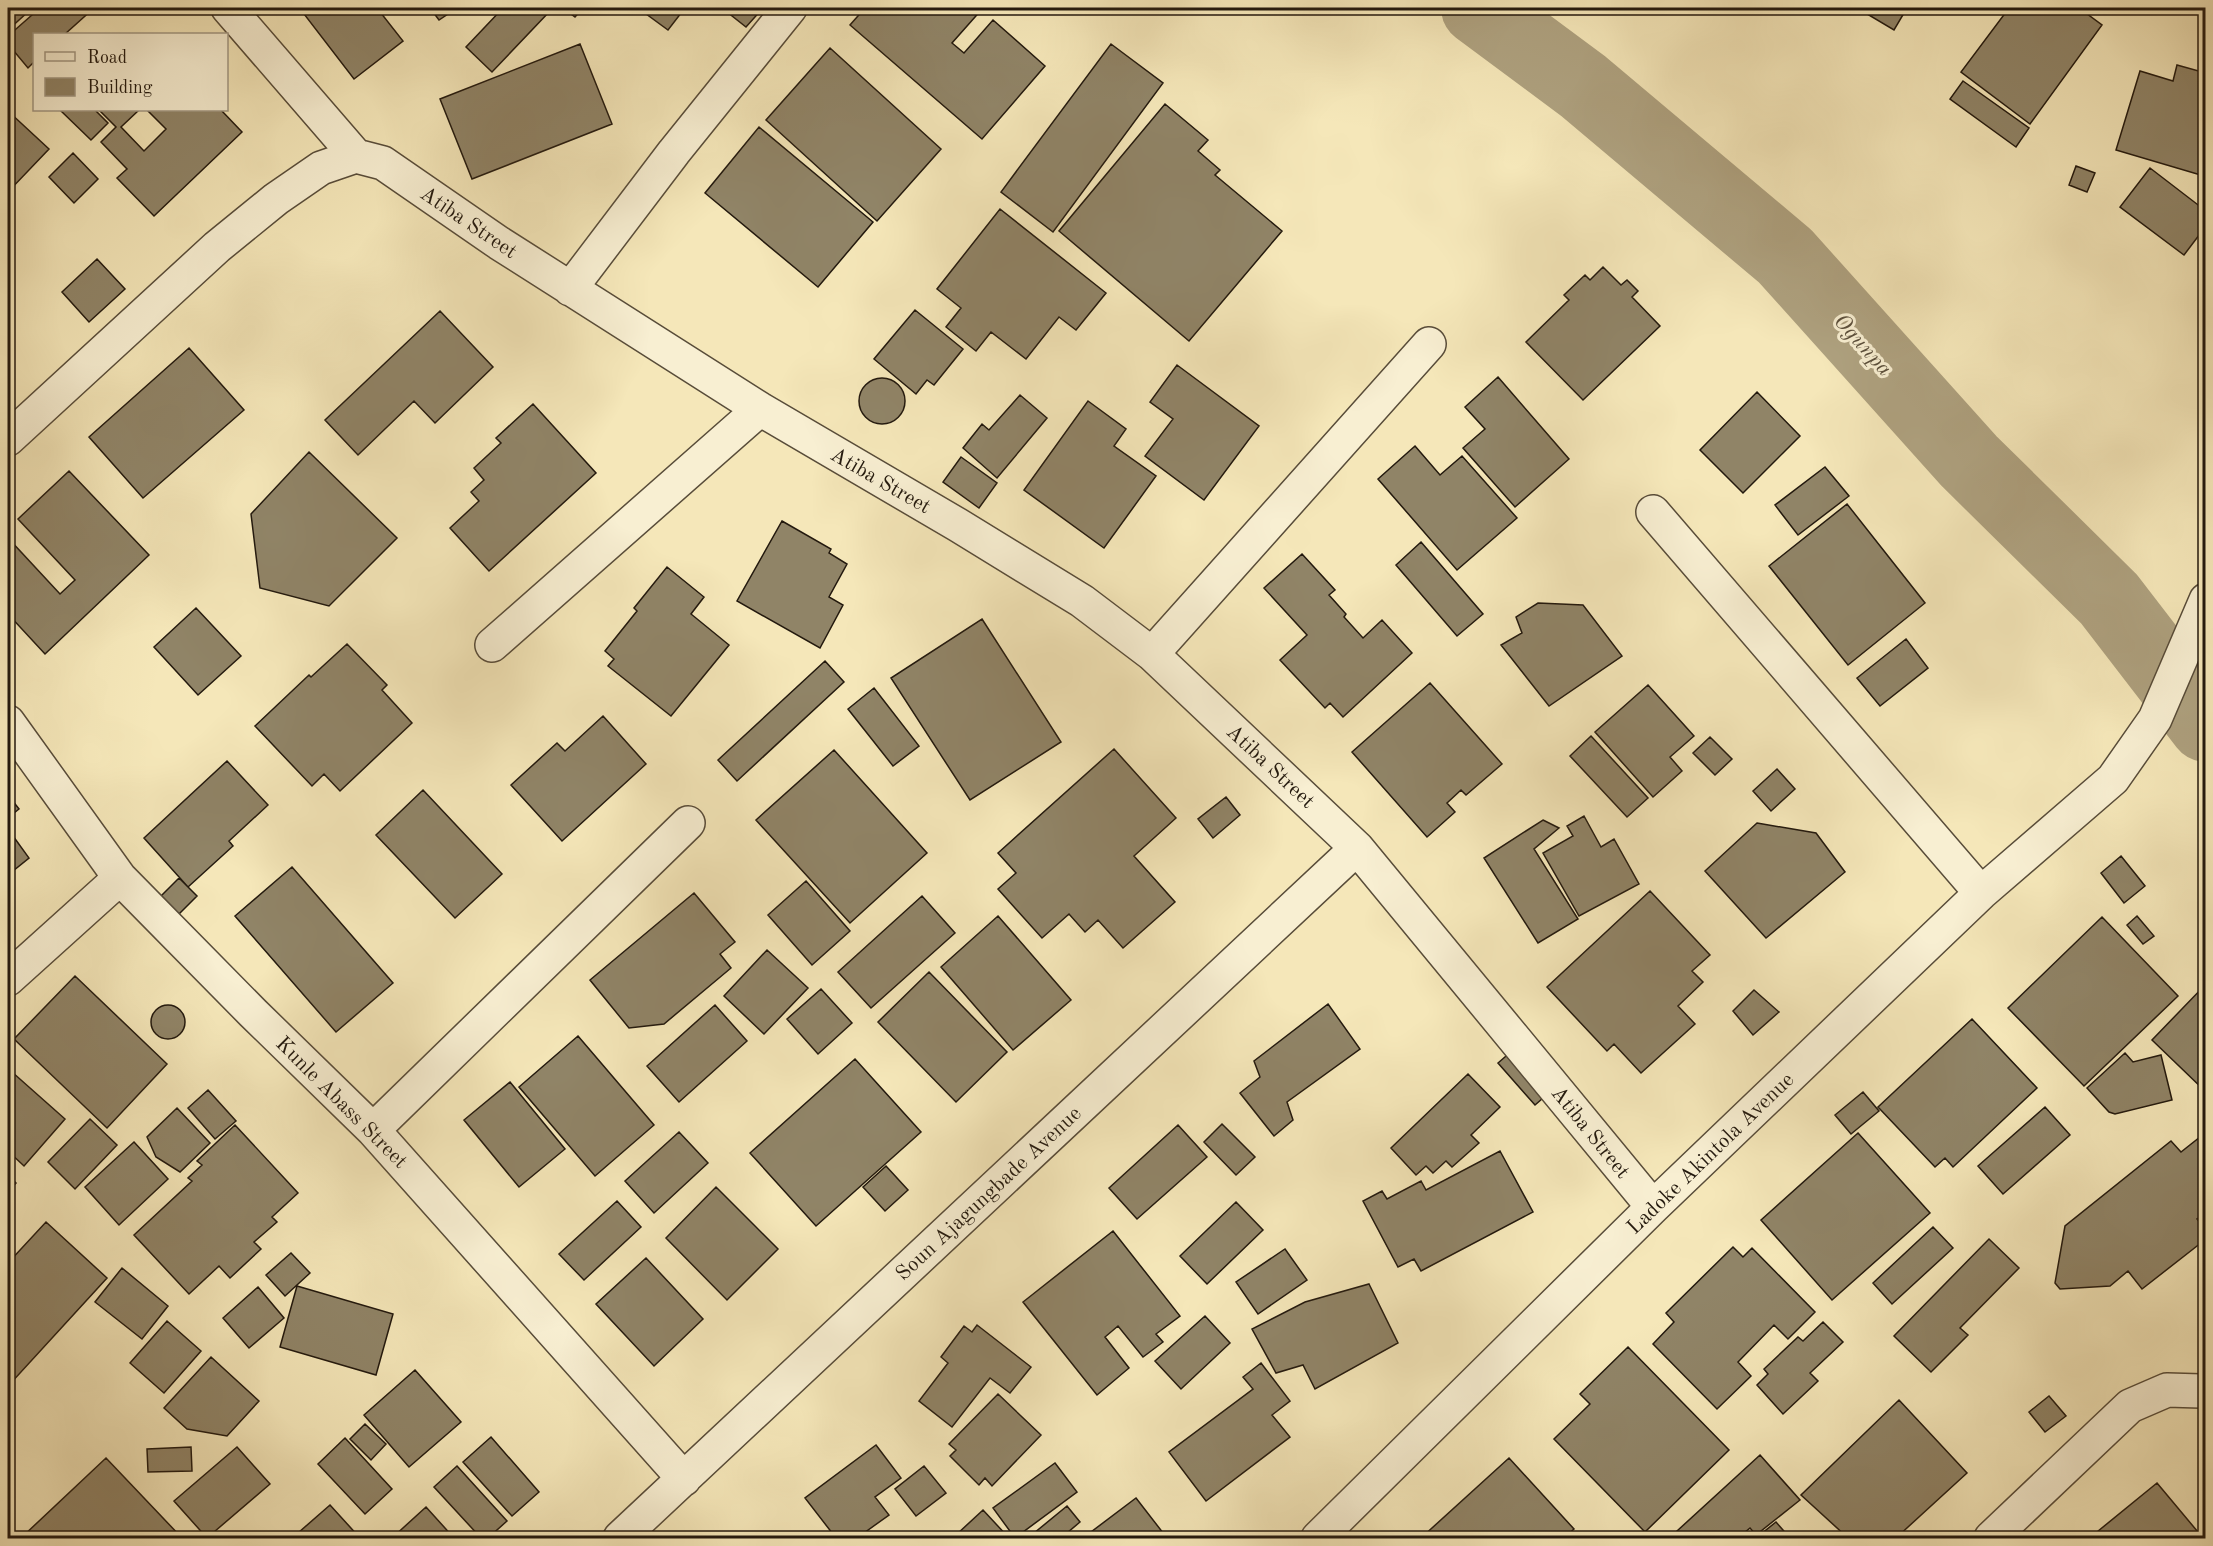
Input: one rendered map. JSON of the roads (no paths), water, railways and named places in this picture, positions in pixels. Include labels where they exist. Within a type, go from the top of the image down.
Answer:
[{"type":"street","points":[[8,439],[218,247],[276,199],[321,168],[356,156],[228,8]]},
{"type":"street","points":[[570,289],[674,152],[790,8]]},
{"type":"street","name":"Atiba Street","points":[[356,156],[383,162],[468,223],[760,409],[1082,601],[1152,654],[1357,848],[1653,1207]]},
{"type":"street","points":[[1152,654],[1430,344]]},
{"type":"street","points":[[492,645],[760,409]]},
{"type":"street","points":[[1653,512],[1982,893]]},
{"type":"street","name":"Ladoke Akintola Avenue","points":[[1318,1539],[1653,1207],[1982,893],[2113,779],[2155,719],[2205,600]]},
{"type":"street","name":"Kunle Abass Street","points":[[8,722],[120,879],[373,1130],[684,1479]]},
{"type":"street","points":[[373,1130],[688,823]]},
{"type":"street","name":"Soun Ajagungbade Avenue","points":[[620,1539],[1357,848]]},
{"type":"street","points":[[8,979],[120,879]]},
{"type":"street","points":[[1991,1539],[2130,1406],[2167,1390],[2205,1393]]},
{"type":"waterway","name":"Ogunpa","points":[[1478,8],[1583,86],[1785,256],[1969,461],[2109,599],[2206,725]]}]
